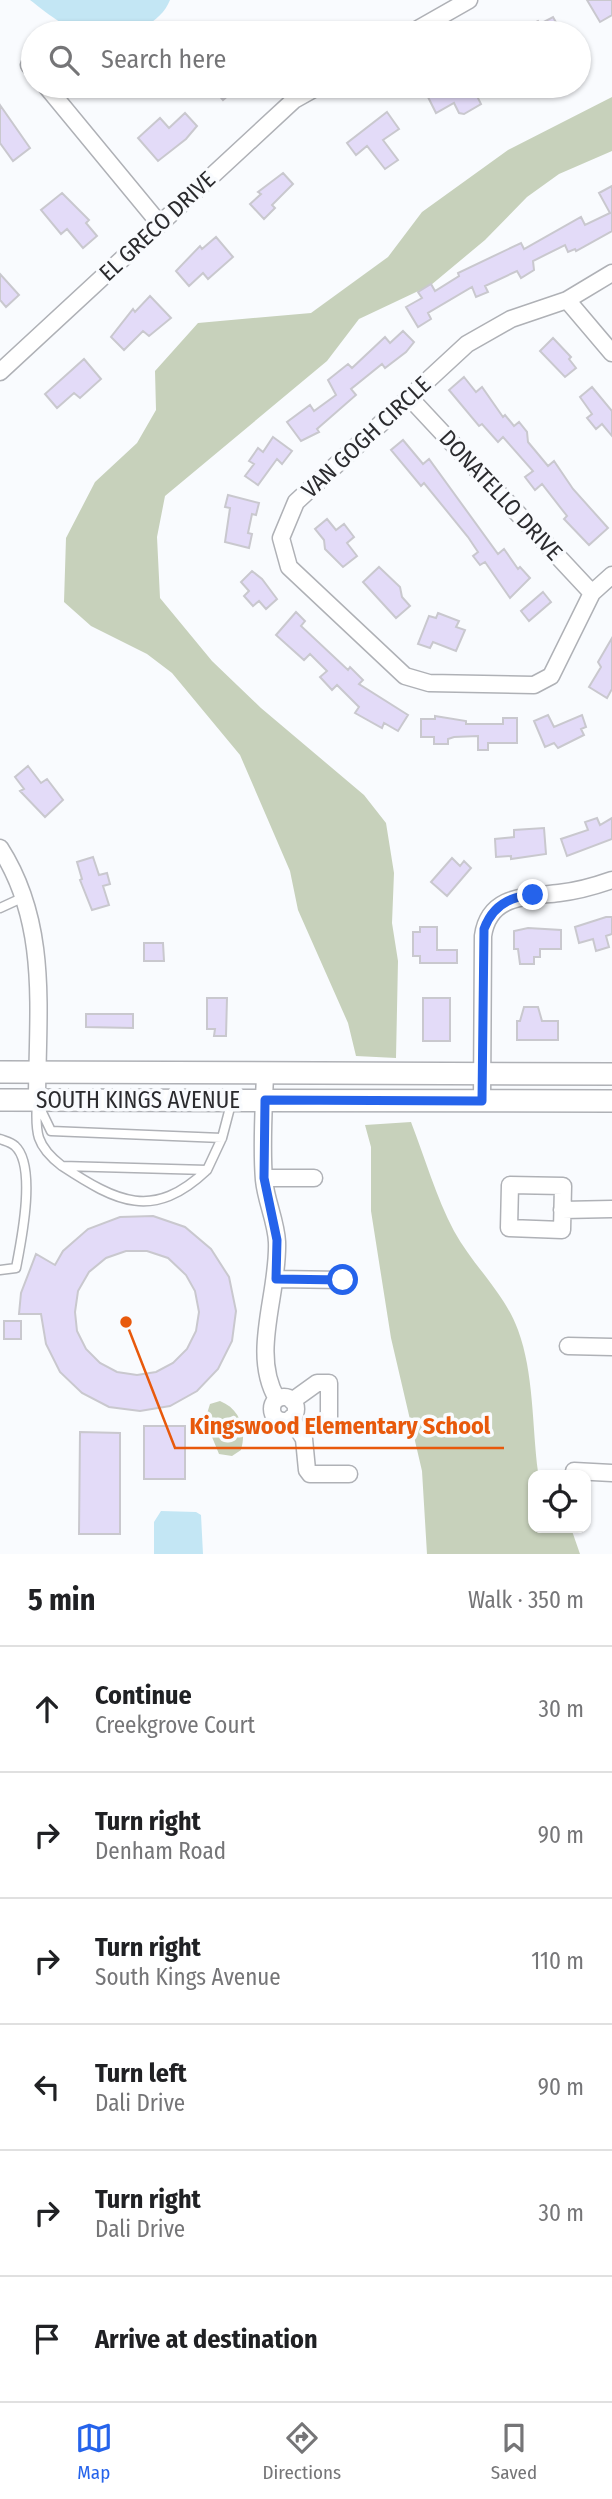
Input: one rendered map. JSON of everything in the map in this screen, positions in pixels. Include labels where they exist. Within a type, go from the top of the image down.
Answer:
[{"type":"main road","name":"SOUTH KINGS AVENUE","points":[[0,1072],[612,1074]]},
{"type":"main road","name":"SOUTH KINGS AVENUE","points":[[0,1100],[612,1101]]},
{"type":"street","points":[[432,21],[469,0]]},
{"type":"street","points":[[56,98],[159,223]]},
{"type":"street","name":"EL GRECO DRIVE","points":[[0,372],[298,98]]},
{"type":"street","name":"VAN GOGH CIRCLE","points":[[612,273],[567,300],[511,319],[467,344],[296,502],[281,538],[289,567],[405,676],[429,683],[534,685],[551,676],[592,593],[612,575]]},
{"type":"street","points":[[567,300],[612,354]]},
{"type":"street","name":"DONATELLO DRIVE","points":[[410,397],[592,593]]},
{"type":"street","points":[[0,848],[13,868],[24,897],[33,926],[39,966],[37,1101]]},
{"type":"street","points":[[482,1101],[483,936],[489,918],[500,906],[514,898],[575,891],[612,880]]},
{"type":"street","points":[[265,1073],[264,1178],[277,1240],[276,1279],[265,1349],[267,1382],[296,1409],[291,1418],[304,1439],[307,1470],[310,1474],[349,1474]]},
{"type":"street","points":[[264,1178],[314,1178]]},
{"type":"street","points":[[562,1210],[612,1209]]},
{"type":"street","points":[[276,1279],[343,1280]]},
{"type":"street","points":[[568,1346],[612,1347]]},
{"type":"street","points":[[285,1400],[317,1383],[329,1383],[330,1424]]},
{"type":"street","points":[[591,1472],[612,1473]]},
{"type":"lane","points":[[0,908],[24,897]]},
{"type":"lane","points":[[37,1101],[35,1127],[44,1152],[103,1193],[132,1201],[163,1199],[193,1183],[207,1170],[222,1138],[232,1100]]},
{"type":"lane","points":[[37,1101],[51,1130],[222,1138]]},
{"type":"lane","points":[[0,1139],[14,1145],[23,1157],[27,1214],[16,1268],[0,1270]]},
{"type":"lane","points":[[62,1166],[207,1170]]},
{"type":"green space","points":[[612,97],[612,151],[559,174],[527,197],[485,240],[431,285],[359,319],[327,361],[165,496],[157,537],[160,598],[212,661],[261,708],[364,795],[386,823],[394,873],[392,923],[398,961],[396,1058],[356,1056],[348,1023],[298,910],[290,871],[240,755],[172,673],[147,654],[91,626],[64,602],[66,538],[95,482],[137,443],[156,410],[155,371],[198,323],[311,313],[388,257],[422,212],[508,150]]},
{"type":"green space","points":[[411,1122],[454,1231],[512,1316],[527,1364],[538,1470],[528,1470],[528,1533],[573,1533],[580,1554],[427,1554],[422,1471],[391,1338],[371,1211],[371,1147],[365,1125]]},
{"type":"green space","points":[[220,1401],[233,1409],[242,1427],[241,1450],[232,1456],[219,1454],[205,1420],[210,1404]]},
{"type":"water","points":[[30,0],[170,0],[153,21],[56,20]]},
{"type":"water","points":[[161,1511],[196,1512],[201,1515],[203,1554],[154,1554],[154,1522]]},
{"type":"building","points":[[587,0],[612,0],[612,15],[600,22]]},
{"type":"building","points":[[428,98],[478,98],[481,104],[464,114],[459,113],[454,103],[436,113]]},
{"type":"building","points":[[0,105],[30,148],[13,161],[0,143]]},
{"type":"building","points":[[387,112],[399,129],[383,140],[398,160],[385,169],[367,146],[356,155],[347,143]]},
{"type":"building","points":[[185,113],[197,126],[186,139],[158,161],[138,138],[160,118],[169,128]]},
{"type":"building","points":[[283,173],[293,184],[272,205],[275,208],[264,219],[250,204],[261,194],[258,192]]},
{"type":"building","points":[[612,186],[612,231],[576,251],[575,249],[568,252],[565,245],[533,261],[534,270],[521,278],[517,271],[485,286],[488,292],[476,297],[472,287],[428,313],[431,319],[418,327],[406,307],[422,298],[418,292],[431,284],[435,291],[459,276],[458,273],[521,243],[524,249],[581,217],[585,225],[610,213],[599,193]]},
{"type":"building","points":[[62,193],[89,220],[86,223],[97,236],[83,248],[67,229],[61,234],[41,210]]},
{"type":"building","points":[[216,237],[233,257],[208,279],[203,273],[189,286],[176,271],[200,246],[202,249]]},
{"type":"building","points":[[0,274],[19,295],[6,307],[0,300]]},
{"type":"building","points":[[150,296],[171,318],[149,336],[143,331],[124,350],[111,337],[133,309],[135,312]]},
{"type":"building","points":[[403,331],[414,342],[406,352],[385,368],[382,364],[351,389],[356,395],[317,429],[319,432],[301,441],[287,422],[310,405],[314,411],[336,395],[328,380],[348,364],[352,368],[385,337],[390,343]]},
{"type":"building","points":[[553,338],[571,357],[569,359],[576,368],[565,377],[540,351]]},
{"type":"building","points":[[84,359],[101,379],[80,398],[74,393],[57,408],[45,394]]},
{"type":"building","points":[[464,377],[476,392],[482,387],[503,417],[505,415],[514,426],[519,422],[527,432],[528,442],[548,466],[554,461],[573,489],[608,528],[589,545],[564,519],[567,516],[542,484],[535,490],[525,477],[533,471],[503,437],[498,442],[482,424],[479,426],[449,390]]},
{"type":"building","points":[[592,387],[612,411],[612,436],[602,424],[596,429],[587,418],[592,414],[580,397]]},
{"type":"building","points":[[273,437],[292,451],[282,464],[277,459],[258,485],[245,476],[254,464],[249,461],[258,448],[263,452]]},
{"type":"building","points":[[403,440],[423,464],[429,459],[498,554],[504,549],[518,569],[520,567],[530,578],[510,598],[485,562],[480,565],[473,556],[478,552],[468,537],[424,483],[421,486],[391,450]]},
{"type":"building","points":[[228,495],[259,503],[256,515],[252,514],[248,533],[252,534],[249,548],[225,542],[230,508],[225,507]]},
{"type":"building","points":[[327,519],[336,530],[344,524],[354,537],[347,543],[357,556],[343,567],[325,549],[324,540],[315,529]]},
{"type":"building","points":[[379,567],[400,587],[402,597],[410,606],[396,618],[363,582]]},
{"type":"building","points":[[252,571],[262,579],[277,599],[266,609],[259,601],[253,606],[244,596],[249,591],[241,582]]},
{"type":"building","points":[[543,592],[551,602],[529,621],[521,611]]},
{"type":"building","points":[[296,612],[305,621],[301,626],[348,670],[350,667],[363,680],[359,684],[408,715],[398,731],[384,723],[382,728],[355,713],[359,707],[337,685],[332,690],[320,677],[327,671],[310,654],[304,660],[276,635]]},
{"type":"building","points":[[438,613],[459,621],[456,627],[465,630],[456,651],[433,642],[430,648],[418,644],[429,616],[436,618]]},
{"type":"building","points":[[612,638],[612,689],[607,698],[589,687],[601,667],[598,662]]},
{"type":"building","points":[[548,715],[554,727],[582,715],[586,727],[581,729],[584,735],[558,748],[554,743],[545,747],[534,721]]},
{"type":"building","points":[[435,716],[466,721],[466,724],[503,724],[503,718],[517,718],[517,743],[488,743],[488,750],[478,750],[478,736],[454,737],[448,739],[448,744],[434,744],[434,737],[421,737],[421,719],[435,719]]},
{"type":"building","points":[[28,766],[41,783],[47,779],[63,800],[45,817],[20,791],[24,789],[15,777]]},
{"type":"building","points":[[597,818],[600,825],[612,818],[612,839],[567,856],[561,839],[588,830],[585,822]]},
{"type":"building","points":[[544,828],[546,854],[511,859],[511,856],[496,857],[495,839],[514,837],[514,830]]},
{"type":"building","points":[[93,857],[99,875],[107,873],[110,884],[103,886],[109,905],[92,910],[80,880],[82,879],[77,862]]},
{"type":"building","points":[[452,858],[460,866],[464,861],[471,868],[447,896],[431,882]]},
{"type":"building","points":[[612,917],[612,934],[606,936],[609,947],[596,951],[593,939],[579,943],[575,927]]},
{"type":"building","points":[[420,927],[437,927],[437,950],[457,950],[457,963],[420,963],[420,956],[413,956],[413,932],[420,932]]},
{"type":"building","points":[[528,928],[561,930],[561,949],[540,949],[540,957],[534,957],[534,964],[520,964],[518,949],[514,949],[514,931]]},
{"type":"building","points":[[144,943],[163,943],[164,961],[144,961]]},
{"type":"building","points":[[207,998],[227,998],[226,1036],[214,1036],[215,1029],[207,1029]]},
{"type":"building","points":[[423,998],[450,998],[450,1041],[423,1041]]},
{"type":"building","points":[[524,1007],[538,1007],[542,1021],[558,1021],[558,1040],[517,1040],[517,1021],[520,1021]]},
{"type":"building","points":[[86,1014],[133,1014],[133,1028],[86,1027]]},
{"type":"building","points":[[153,1216],[185,1227],[211,1249],[229,1277],[236,1311],[232,1341],[218,1369],[197,1391],[170,1406],[140,1411],[109,1407],[82,1393],[60,1372],[46,1344],[41,1314],[19,1314],[21,1293],[36,1254],[55,1265],[63,1251],[88,1229],[120,1217]],"holes":[[[126,1251],[147,1251],[168,1258],[186,1275],[195,1291],[199,1312],[196,1331],[187,1349],[173,1363],[156,1372],[137,1375],[117,1372],[100,1363],[86,1349],[77,1331],[75,1312],[78,1291],[89,1272],[106,1258]]]},
{"type":"building","points":[[4,1321],[21,1321],[21,1339],[4,1339]]},
{"type":"building","points":[[144,1426],[185,1426],[185,1479],[144,1479]]},
{"type":"building","points":[[80,1432],[120,1433],[120,1534],[79,1534]]},
{"type":"place","name":"Kingswood Elementary School","points":[[126,1322]]},
{"type":"route","points":[[343,1280],[276,1279],[277,1240],[264,1178],[265,1100],[482,1101],[484,929],[489,918],[503,903],[520,896],[533,895]]}]
